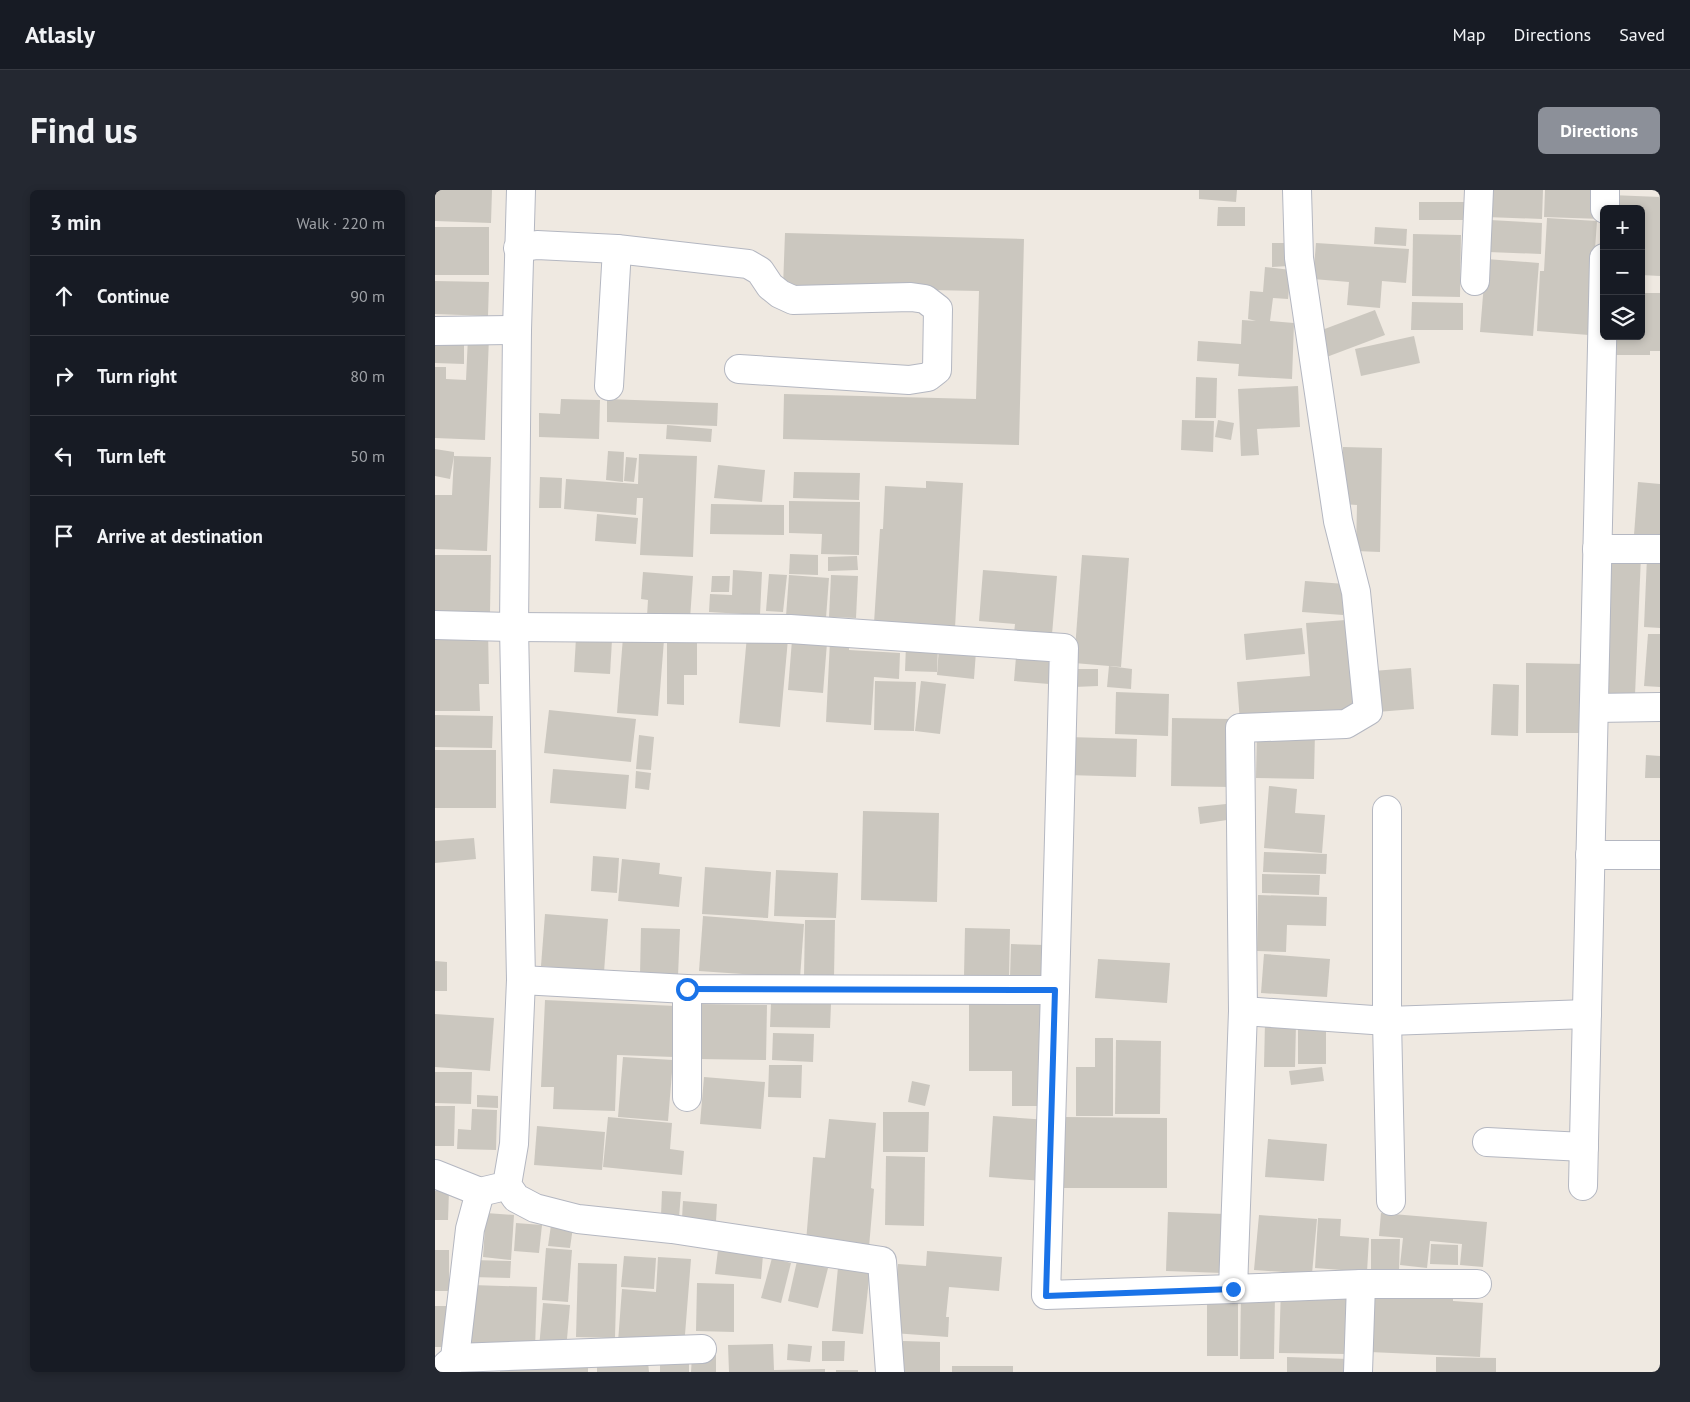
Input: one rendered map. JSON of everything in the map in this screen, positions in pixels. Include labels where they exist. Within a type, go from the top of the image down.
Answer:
[{"type":"street","points":[[521,190],[517,330],[515,628],[521,980],[514,1144],[507,1185],[515,1198],[535,1208],[578,1219],[672,1229],[882,1261],[890,1372]]},
{"type":"street","points":[[1233,1289],[1243,1011],[1240,728],[1346,724],[1368,711],[1356,592],[1338,521],[1299,258],[1297,190]]},
{"type":"street","points":[[1475,281],[1479,190]]},
{"type":"street","points":[[1605,190],[1605,205]]},
{"type":"street","points":[[519,248],[537,245],[617,249],[749,264],[760,271],[770,286],[780,294],[793,300],[911,297],[925,299],[938,309],[937,370],[928,377],[909,380],[739,369]]},
{"type":"street","points":[[609,386],[617,249]]},
{"type":"street","points":[[1583,1186],[1603,295]]},
{"type":"street","points":[[435,331],[517,330]]},
{"type":"street","points":[[1597,549],[1660,549]]},
{"type":"street","points":[[435,625],[515,628],[790,629],[1064,648],[1046,1296],[1361,1284],[1477,1284]]},
{"type":"street","points":[[1594,708],[1660,707]]},
{"type":"street","points":[[1387,810],[1387,1020],[1391,1201]]},
{"type":"street","points":[[1591,855],[1660,855]]},
{"type":"street","points":[[521,980],[687,989],[1055,990]]},
{"type":"street","points":[[687,989],[687,1097]]},
{"type":"street","points":[[1243,1011],[1387,1020],[1587,1014]]},
{"type":"street","points":[[1487,1142],[1584,1147]]},
{"type":"street","points":[[435,1174],[480,1192],[507,1185]]},
{"type":"street","points":[[480,1192],[470,1228],[451,1365],[702,1349]]},
{"type":"street","points":[[1358,1372],[1361,1284]]},
{"type":"building","points":[[435,190],[492,190],[491,223],[435,221]]},
{"type":"building","points":[[1199,190],[1237,190],[1236,202],[1199,199]]},
{"type":"building","points":[[1487,190],[1543,190],[1542,219],[1486,217]]},
{"type":"building","points":[[1545,190],[1602,190],[1600,219],[1544,217]]},
{"type":"building","points":[[1611,195],[1660,197],[1660,276],[1645,275],[1645,205],[1610,205]]},
{"type":"building","points":[[1419,202],[1466,202],[1466,220],[1419,220]]},
{"type":"building","points":[[1218,207],[1245,207],[1245,226],[1217,226]]},
{"type":"building","points":[[1547,218],[1597,221],[1589,335],[1537,331],[1540,271],[1544,271]]},
{"type":"building","points":[[1490,220],[1542,223],[1541,254],[1488,252]]},
{"type":"building","points":[[435,227],[489,227],[489,275],[435,275]]},
{"type":"building","points":[[1375,227],[1407,229],[1406,246],[1374,244]]},
{"type":"building","points":[[785,233],[1024,239],[1019,445],[783,439],[784,394],[976,399],[979,291],[783,287]]},
{"type":"building","points":[[1413,234],[1461,235],[1460,297],[1412,296]]},
{"type":"building","points":[[1272,243],[1289,243],[1289,266],[1272,267]]},
{"type":"building","points":[[1316,243],[1409,249],[1406,283],[1382,281],[1380,308],[1347,305],[1349,282],[1313,279]]},
{"type":"building","points":[[1486,259],[1539,263],[1533,336],[1480,332]]},
{"type":"building","points":[[1265,267],[1291,270],[1288,299],[1273,298],[1270,321],[1294,323],[1292,379],[1238,376],[1239,364],[1197,361],[1198,341],[1241,344],[1242,320],[1256,321],[1248,319],[1250,291],[1263,292]]},
{"type":"building","points":[[435,281],[489,282],[488,316],[435,314]]},
{"type":"building","points":[[1645,293],[1660,293],[1660,351],[1650,351],[1650,355],[1612,355],[1613,340],[1645,340]]},
{"type":"building","points":[[1412,302],[1463,303],[1463,330],[1411,330]]},
{"type":"building","points":[[1375,310],[1385,335],[1324,358],[1314,333]]},
{"type":"building","points":[[1414,336],[1420,363],[1361,376],[1355,349]]},
{"type":"building","points":[[468,337],[489,337],[485,440],[435,438],[435,367],[446,367],[446,379],[466,380]]},
{"type":"building","points":[[435,339],[464,339],[464,364],[435,363]]},
{"type":"building","points":[[1196,377],[1217,378],[1216,418],[1195,418]]},
{"type":"building","points":[[1298,386],[1300,427],[1257,429],[1259,455],[1241,456],[1238,389]]},
{"type":"building","points":[[561,399],[600,400],[599,439],[539,437],[539,413],[560,414]]},
{"type":"building","points":[[607,399],[718,403],[717,426],[607,422]]},
{"type":"building","points":[[1182,420],[1214,421],[1213,452],[1181,450]]},
{"type":"building","points":[[1218,420],[1234,423],[1231,440],[1215,437]]},
{"type":"building","points":[[667,425],[712,429],[711,442],[666,439]]},
{"type":"building","points":[[1343,447],[1382,448],[1380,552],[1356,551],[1357,505],[1341,504]]},
{"type":"building","points":[[435,449],[454,452],[450,479],[435,476]]},
{"type":"building","points":[[608,451],[624,452],[623,482],[606,480]]},
{"type":"building","points":[[639,454],[697,456],[693,557],[640,555],[643,498],[637,498],[636,515],[564,509],[566,479],[638,484]]},
{"type":"building","points":[[454,456],[491,457],[487,551],[435,549],[435,495],[452,495]]},
{"type":"building","points":[[626,457],[637,458],[634,482],[624,481]]},
{"type":"building","points":[[718,465],[765,470],[762,502],[714,498]]},
{"type":"building","points":[[794,472],[860,473],[859,500],[793,498]]},
{"type":"building","points":[[540,477],[562,478],[561,508],[539,508]]},
{"type":"building","points":[[926,481],[963,483],[955,628],[874,623],[880,529],[883,529],[885,486],[926,488]]},
{"type":"building","points":[[1638,482],[1660,484],[1660,537],[1634,535]]},
{"type":"building","points":[[789,501],[860,502],[859,555],[821,554],[822,534],[789,533]]},
{"type":"building","points":[[711,504],[784,505],[784,535],[710,534]]},
{"type":"building","points":[[597,514],[638,518],[636,544],[595,541]]},
{"type":"building","points":[[790,554],[818,555],[818,575],[789,574]]},
{"type":"building","points":[[435,555],[491,555],[490,612],[435,611]]},
{"type":"building","points":[[1082,555],[1129,558],[1121,667],[1074,663]]},
{"type":"building","points":[[1611,555],[1641,556],[1635,695],[1606,694]]},
{"type":"building","points":[[857,556],[858,570],[828,571],[828,557]]},
{"type":"building","points":[[1647,557],[1660,557],[1660,628],[1644,627]]},
{"type":"building","points":[[733,570],[762,572],[760,615],[709,612],[710,594],[732,595]]},
{"type":"building","points":[[983,570],[1057,576],[1051,646],[1013,643],[1015,624],[979,621]]},
{"type":"building","points":[[643,572],[693,576],[690,619],[647,616],[648,600],[641,599]]},
{"type":"building","points":[[769,574],[787,575],[783,612],[766,611]]},
{"type":"building","points":[[789,575],[829,578],[826,618],[786,616]]},
{"type":"building","points":[[831,575],[858,576],[856,618],[829,617]]},
{"type":"building","points":[[712,576],[730,576],[729,592],[711,592]]},
{"type":"building","points":[[1305,581],[1345,584],[1343,615],[1302,612]]},
{"type":"building","points":[[1346,620],[1354,713],[1240,722],[1237,682],[1310,676],[1306,623]]},
{"type":"building","points":[[1302,628],[1305,654],[1246,660],[1244,634]]},
{"type":"building","points":[[488,629],[489,684],[479,684],[480,711],[435,711],[435,630]]},
{"type":"building","points":[[1648,634],[1660,634],[1660,687],[1644,686]]},
{"type":"building","points":[[747,636],[788,639],[780,727],[739,723]]},
{"type":"building","points":[[623,637],[664,640],[658,716],[617,713]]},
{"type":"building","points":[[576,638],[612,640],[610,674],[574,672]]},
{"type":"building","points":[[667,639],[697,639],[697,675],[684,675],[684,705],[667,704]]},
{"type":"building","points":[[792,640],[827,643],[823,693],[788,690]]},
{"type":"building","points":[[830,641],[849,642],[849,650],[900,653],[899,679],[874,677],[871,725],[826,722]]},
{"type":"building","points":[[906,645],[938,646],[937,672],[905,671]]},
{"type":"building","points":[[939,647],[976,651],[974,679],[937,675]]},
{"type":"building","points":[[1016,657],[1051,659],[1049,684],[1014,681]]},
{"type":"building","points":[[1526,663],[1587,664],[1587,733],[1526,733]]},
{"type":"building","points":[[1109,666],[1132,669],[1131,689],[1107,687]]},
{"type":"building","points":[[1411,668],[1414,709],[1377,712],[1373,671]]},
{"type":"building","points":[[1073,669],[1098,669],[1098,686],[1074,687]]},
{"type":"building","points":[[875,681],[916,682],[914,731],[874,730]]},
{"type":"building","points":[[921,681],[946,684],[940,734],[915,731]]},
{"type":"building","points":[[1493,684],[1519,685],[1518,736],[1491,735]]},
{"type":"building","points":[[1116,692],[1169,694],[1168,736],[1115,734]]},
{"type":"building","points":[[549,710],[636,719],[631,762],[544,753]]},
{"type":"building","points":[[435,715],[493,716],[492,748],[435,747]]},
{"type":"building","points":[[1172,718],[1231,719],[1230,787],[1171,786]]},
{"type":"building","points":[[1257,730],[1315,731],[1314,779],[1256,778]]},
{"type":"building","points":[[639,735],[654,737],[651,770],[636,769]]},
{"type":"building","points":[[1068,737],[1137,739],[1136,777],[1067,775]]},
{"type":"building","points":[[435,750],[496,750],[496,808],[435,808]]},
{"type":"building","points":[[1646,755],[1660,756],[1660,778],[1645,778]]},
{"type":"building","points":[[553,769],[629,775],[626,809],[550,803]]},
{"type":"building","points":[[636,771],[651,773],[649,790],[635,788]]},
{"type":"building","points":[[1269,786],[1297,789],[1295,813],[1325,815],[1322,853],[1264,848]]},
{"type":"building","points":[[1226,804],[1227,820],[1200,824],[1198,807]]},
{"type":"building","points":[[863,811],[939,813],[937,902],[861,900]]},
{"type":"building","points":[[474,838],[476,859],[435,863],[435,841]]},
{"type":"building","points":[[1264,852],[1327,854],[1326,874],[1263,872]]},
{"type":"building","points":[[593,856],[619,858],[617,893],[591,891]]},
{"type":"building","points":[[622,859],[660,863],[659,874],[682,877],[679,907],[618,901]]},
{"type":"building","points":[[705,867],[771,872],[768,918],[702,914]]},
{"type":"building","points":[[776,870],[838,873],[836,918],[774,916]]},
{"type":"building","points":[[1262,874],[1320,875],[1319,895],[1262,893]]},
{"type":"building","points":[[1258,895],[1327,897],[1326,926],[1287,925],[1286,952],[1257,951]]},
{"type":"building","points":[[545,914],[608,919],[604,972],[541,966]]},
{"type":"building","points":[[703,916],[804,924],[800,978],[699,971]]},
{"type":"building","points":[[805,920],[835,920],[834,978],[804,977]]},
{"type":"building","points":[[641,928],[680,929],[678,976],[640,975]]},
{"type":"building","points":[[965,928],[1010,929],[1009,977],[964,976]]},
{"type":"building","points":[[1011,944],[1046,945],[1045,979],[1010,978]]},
{"type":"building","points":[[1264,954],[1330,959],[1327,997],[1261,993]]},
{"type":"building","points":[[1098,959],[1170,963],[1167,1003],[1095,998]]},
{"type":"building","points":[[435,961],[447,962],[447,991],[435,991]]},
{"type":"building","points":[[545,1000],[676,1006],[674,1057],[617,1055],[615,1111],[553,1109],[554,1087],[541,1087]]},
{"type":"building","points":[[1046,1000],[1046,1106],[1012,1106],[1012,1071],[969,1071],[969,1003]]},
{"type":"building","points":[[771,1003],[831,1004],[830,1028],[770,1027]]},
{"type":"building","points":[[699,1004],[767,1005],[766,1060],[698,1059]]},
{"type":"building","points":[[435,1014],[494,1018],[490,1071],[435,1067]]},
{"type":"building","points":[[1298,1020],[1326,1020],[1326,1064],[1298,1064]]},
{"type":"building","points":[[1265,1022],[1296,1023],[1295,1067],[1264,1067]]},
{"type":"building","points":[[773,1033],[814,1034],[813,1062],[772,1060]]},
{"type":"building","points":[[1095,1038],[1113,1038],[1113,1116],[1076,1116],[1076,1067],[1095,1067]]},
{"type":"building","points":[[1116,1040],[1161,1041],[1160,1114],[1115,1114]]},
{"type":"building","points":[[623,1057],[673,1060],[668,1121],[618,1117]]},
{"type":"building","points":[[769,1065],[802,1065],[801,1098],[768,1097]]},
{"type":"building","points":[[1322,1067],[1324,1081],[1291,1085],[1289,1071]]},
{"type":"building","points":[[435,1072],[472,1072],[471,1104],[435,1103]]},
{"type":"building","points":[[704,1077],[765,1082],[761,1129],[700,1124]]},
{"type":"building","points":[[912,1081],[930,1085],[925,1106],[908,1102]]},
{"type":"building","points":[[477,1095],[498,1096],[498,1108],[477,1107]]},
{"type":"building","points":[[435,1106],[455,1106],[454,1146],[435,1146]]},
{"type":"building","points":[[472,1109],[497,1110],[496,1150],[457,1149],[458,1129],[471,1130]]},
{"type":"building","points":[[883,1112],[929,1112],[928,1152],[883,1152]]},
{"type":"building","points":[[993,1116],[1048,1120],[1043,1181],[989,1177]]},
{"type":"building","points":[[608,1117],[672,1123],[670,1149],[684,1151],[682,1175],[603,1167]]},
{"type":"building","points":[[1064,1117],[1167,1118],[1167,1188],[1064,1188]]},
{"type":"building","points":[[829,1119],[876,1123],[871,1188],[874,1189],[869,1247],[806,1242],[813,1157],[825,1158]]},
{"type":"building","points":[[537,1126],[605,1132],[602,1170],[534,1165]]},
{"type":"building","points":[[1268,1139],[1327,1144],[1324,1181],[1265,1177]]},
{"type":"building","points":[[886,1156],[925,1157],[924,1226],[885,1225]]},
{"type":"building","points":[[435,1191],[449,1191],[448,1220],[435,1220]]},
{"type":"building","points":[[662,1191],[681,1192],[679,1218],[661,1216]]},
{"type":"building","points":[[683,1201],[717,1204],[716,1221],[682,1218]]},
{"type":"building","points":[[1168,1212],[1225,1214],[1223,1273],[1166,1271]]},
{"type":"building","points":[[486,1213],[514,1215],[511,1260],[483,1257]]},
{"type":"building","points":[[1381,1213],[1487,1222],[1483,1267],[1460,1265],[1462,1244],[1430,1241],[1427,1268],[1400,1265],[1403,1238],[1379,1236]]},
{"type":"building","points":[[1259,1215],[1317,1219],[1312,1274],[1254,1270]]},
{"type":"building","points":[[1318,1218],[1341,1219],[1340,1236],[1369,1238],[1367,1272],[1315,1268]]},
{"type":"building","points":[[516,1223],[542,1225],[539,1253],[514,1251]]},
{"type":"building","points":[[551,1225],[573,1227],[570,1248],[548,1246]]},
{"type":"building","points":[[1371,1239],[1400,1239],[1399,1270],[1371,1270]]},
{"type":"building","points":[[1431,1244],[1458,1245],[1458,1265],[1430,1264]]},
{"type":"building","points":[[546,1248],[572,1250],[568,1302],[542,1300]]},
{"type":"building","points":[[435,1250],[449,1250],[449,1291],[435,1291]]},
{"type":"building","points":[[718,1250],[763,1255],[761,1279],[715,1274]]},
{"type":"building","points":[[927,1251],[1002,1257],[999,1291],[949,1287],[946,1317],[949,1317],[948,1337],[893,1333],[898,1264],[926,1266]]},
{"type":"building","points":[[624,1256],[656,1258],[654,1289],[621,1287]]},
{"type":"building","points":[[658,1257],[691,1259],[684,1347],[618,1342],[622,1289],[656,1292]]},
{"type":"building","points":[[772,1258],[791,1263],[781,1303],[761,1298]]},
{"type":"building","points":[[473,1260],[511,1261],[510,1278],[472,1277]]},
{"type":"building","points":[[797,1261],[828,1268],[818,1308],[788,1301]]},
{"type":"building","points":[[578,1263],[617,1264],[615,1338],[576,1337]]},
{"type":"building","points":[[838,1267],[870,1270],[863,1334],[832,1331]]},
{"type":"building","points":[[697,1283],[734,1284],[734,1332],[696,1331]]},
{"type":"building","points":[[472,1285],[537,1287],[535,1349],[470,1347]]},
{"type":"building","points":[[1281,1287],[1347,1289],[1345,1354],[1279,1353]]},
{"type":"building","points":[[1373,1288],[1453,1291],[1453,1301],[1483,1303],[1480,1357],[1370,1352]]},
{"type":"building","points":[[1241,1293],[1275,1293],[1274,1359],[1240,1359]]},
{"type":"building","points":[[1238,1295],[1238,1356],[1207,1356],[1207,1296]]},
{"type":"building","points":[[543,1303],[570,1305],[566,1350],[539,1348]]},
{"type":"building","points":[[435,1306],[452,1306],[452,1347],[435,1347]]},
{"type":"building","points":[[822,1341],[845,1341],[844,1361],[822,1361]]},
{"type":"building","points":[[903,1341],[940,1342],[940,1372],[903,1372]]},
{"type":"building","points":[[773,1344],[774,1370],[825,1369],[825,1372],[729,1372],[728,1345]]},
{"type":"building","points":[[788,1344],[812,1346],[810,1362],[787,1360]]},
{"type":"building","points":[[692,1355],[716,1355],[716,1372],[691,1372]]},
{"type":"building","points":[[660,1356],[689,1356],[689,1372],[660,1372]]},
{"type":"building","points":[[1287,1357],[1349,1359],[1349,1372],[1287,1372]]},
{"type":"building","points":[[1436,1357],[1496,1358],[1496,1372],[1436,1372]]},
{"type":"building","points":[[500,1361],[588,1361],[588,1372],[500,1372]]},
{"type":"building","points":[[648,1362],[649,1372],[597,1372],[597,1366]]},
{"type":"building","points":[[952,1366],[1013,1366],[1013,1372],[952,1372]]},
{"type":"building","points":[[836,1370],[858,1370],[858,1372],[836,1372]]},
{"type":"route","points":[[687,989],[1055,990],[1046,1296],[1233,1289]]}]
